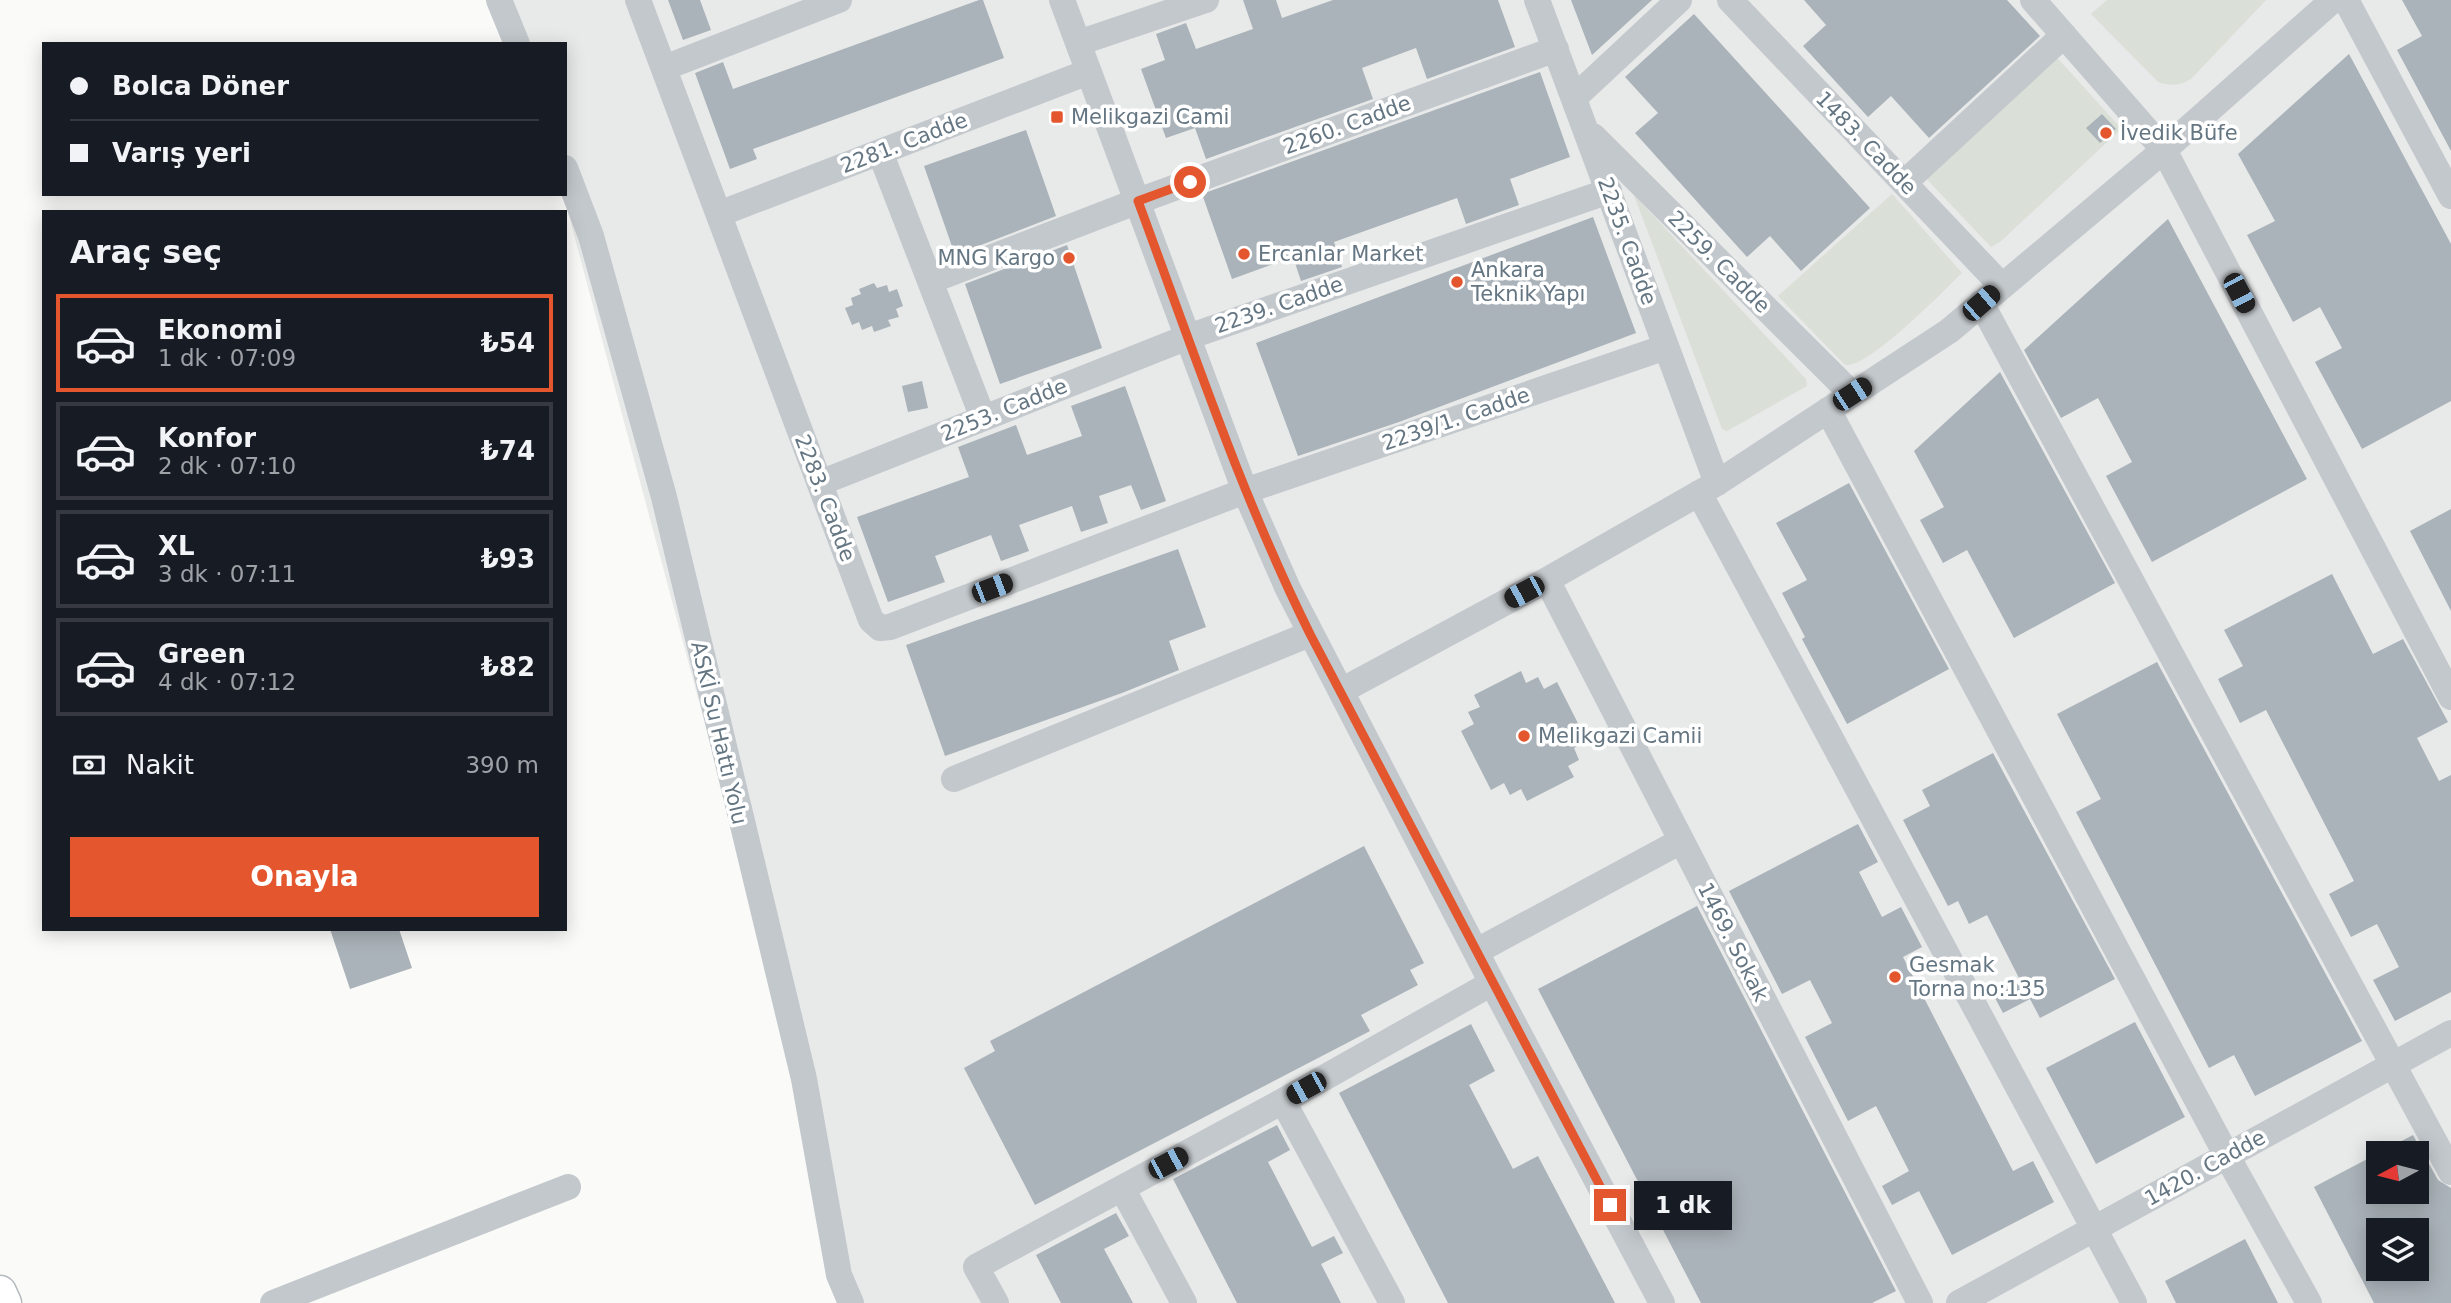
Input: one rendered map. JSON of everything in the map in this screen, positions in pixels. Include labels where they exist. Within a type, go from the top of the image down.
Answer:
[{"type":"main road","points":[[0,1292],[5,1303]]},
{"type":"street","points":[[499,0],[516,42]]},
{"type":"street","name":"2283. Cadde","points":[[638,0],[871,620],[880,628],[1245,491]]},
{"type":"street","points":[[663,68],[839,0]]},
{"type":"street","points":[[1062,0],[1245,491],[1287,589],[1662,1303]]},
{"type":"street","points":[[1078,43],[1206,0]]},
{"type":"street","name":"2235. Cadde","points":[[1538,0],[1667,347],[1708,488],[2134,1303]]},
{"type":"street","points":[[1574,98],[1679,0]]},
{"type":"street","name":"1483. Cadde","points":[[1730,0],[2001,285]]},
{"type":"street","points":[[2033,0],[2164,150],[2451,697]]},
{"type":"street","points":[[1341,691],[1547,580],[1708,488],[1949,331],[2164,150],[2333,0]]},
{"type":"street","points":[[2346,0],[2451,196]]},
{"type":"street","points":[[1904,183],[2064,35]]},
{"type":"street","name":"2260. Cadde","points":[[930,281],[1138,201],[1556,49]]},
{"type":"street","name":"2281. Cadde","points":[[719,214],[1088,72]]},
{"type":"street","name":"2259. Cadde","points":[[1586,130],[1852,394]]},
{"type":"street","points":[[880,152],[983,418]]},
{"type":"street","name":"ASKİ Su Hattı Yolu","points":[[567,173],[592,236],[664,498],[804,1079],[839,1275],[851,1303]]},
{"type":"street","name":"2239. Cadde","points":[[1188,337],[1609,191]]},
{"type":"street","points":[[1981,303],[2451,1172]]},
{"type":"street","name":"2253. Cadde","points":[[820,483],[1188,337]]},
{"type":"street","name":"2239/1. Cadde","points":[[1245,491],[1667,347]]},
{"type":"street","points":[[1828,410],[2309,1303]]},
{"type":"street","name":"1469. Sokak","points":[[1547,580],[1920,1303]]},
{"type":"street","points":[[954,779],[1310,634]]},
{"type":"street","points":[[1477,951],[1681,841]]},
{"type":"street","points":[[996,1303],[976,1267],[1283,1101],[1492,983]]},
{"type":"street","name":"1420. Cadde","points":[[1959,1303],[2451,1033]]},
{"type":"street","points":[[1283,1101],[1392,1303]]},
{"type":"street","points":[[273,1303],[568,1187]]},
{"type":"street","points":[[1122,1188],[1184,1303]]},
{"type":"shaded area","points":[[489,0],[2451,0],[2451,1303],[860,1303],[564,196],[567,196],[567,42],[513,42]]},
{"type":"shaded area","points":[[2107,0],[2266,0],[2191,79],[2171,85],[2158,82],[2091,14]]},
{"type":"shaded area","points":[[2051,51],[2118,125],[2119,131],[2000,242],[1991,247],[1920,172]]},
{"type":"shaded area","points":[[1892,194],[1962,273],[1887,342],[1856,363],[1845,365],[1778,296]]},
{"type":"shaded area","points":[[1634,195],[1806,379],[1807,386],[1727,431],[1722,429]]},
{"type":"building","points":[[668,0],[700,0],[711,30],[683,40]]},
{"type":"building","points":[[983,0],[1004,58],[753,149],[757,159],[730,169],[695,73],[723,62],[733,89]]},
{"type":"building","points":[[1243,0],[1276,0],[1282,18],[1333,0],[1498,0],[1515,47],[1427,79],[1416,48],[1362,68],[1373,99],[1206,159],[1195,128],[1166,138],[1141,69],[1165,60],[1156,34],[1186,23],[1196,49],[1253,29]]},
{"type":"building","points":[[1571,0],[1652,0],[1592,55]]},
{"type":"building","points":[[1804,0],[2007,0],[2040,36],[1929,138],[1891,96],[1868,117],[1803,46],[1826,25]]},
{"type":"building","points":[[2402,0],[2451,0],[2451,151],[2397,50],[2422,36]]},
{"type":"building","points":[[1694,14],[1870,208],[1801,271],[1770,236],[1747,257],[1635,133],[1658,113],[1625,77]]},
{"type":"building","points":[[2349,54],[2451,244],[2451,401],[2362,449],[2315,362],[2342,348],[2320,307],[2293,322],[2247,235],[2275,221],[2238,154]]},
{"type":"building","points":[[1540,72],[1570,157],[1510,179],[1519,205],[1466,224],[1457,198],[1334,242],[1342,267],[1301,281],[1293,257],[1232,279],[1202,194]]},
{"type":"building","points":[[2102,114],[2116,129],[2100,143],[2086,128]]},
{"type":"building","points":[[1026,130],[1056,216],[955,255],[924,166]]},
{"type":"building","points":[[1593,217],[1636,333],[1399,422],[1298,456],[1256,343]]},
{"type":"building","points":[[2168,219],[2307,479],[2152,562],[2106,476],[2132,462],[2098,398],[2061,418],[2024,350]]},
{"type":"building","points":[[1067,245],[1102,348],[1000,384],[965,284]]},
{"type":"building","points":[[874,283],[877,288],[887,285],[889,292],[897,289],[903,306],[896,309],[899,317],[888,320],[891,326],[874,332],[872,326],[862,330],[859,322],[852,325],[845,308],[853,305],[851,298],[861,294],[859,289]]},
{"type":"building","points":[[2000,372],[2115,583],[2014,638],[1967,550],[1943,563],[1920,520],[1944,507],[1914,451]]},
{"type":"building","points":[[922,381],[928,408],[908,412],[902,386]]},
{"type":"building","points":[[1125,386],[1166,501],[1141,510],[1131,485],[1099,496],[1108,523],[1081,532],[1072,506],[1019,525],[1029,551],[1001,561],[991,535],[935,556],[945,582],[888,602],[857,517],[969,477],[958,447],[1016,425],[1027,455],[1082,436],[1071,406]]},
{"type":"building","points":[[1849,483],[1949,669],[1847,724],[1802,639],[1805,637],[1782,593],[1807,580],[1776,523]]},
{"type":"building","points":[[2451,509],[2451,611],[2410,531]]},
{"type":"building","points":[[1178,549],[1206,627],[1169,641],[1179,670],[945,756],[906,645]]},
{"type":"building","points":[[2332,574],[2373,654],[2403,639],[2448,722],[2417,738],[2439,781],[2451,775],[2451,992],[2395,1021],[2373,980],[2399,967],[2377,924],[2351,937],[2329,894],[2354,881],[2266,710],[2240,723],[2218,679],[2243,666],[2224,630]]},
{"type":"building","points":[[2157,662],[2362,1041],[2255,1096],[2234,1055],[2209,1068],[2076,812],[2101,799],[2057,714]]},
{"type":"building","name":"Melikgazi Camii","points":[[1521,671],[1526,683],[1538,677],[1544,689],[1557,682],[1587,741],[1574,748],[1579,760],[1568,766],[1574,777],[1527,801],[1521,789],[1510,795],[1504,783],[1491,790],[1461,731],[1474,724],[1468,712],[1480,707],[1474,695]]},
{"type":"building","points":[[1993,753],[2115,979],[2040,1018],[2030,999],[2003,1013],[1994,996],[2021,982],[1987,915],[1969,924],[1958,901],[1948,906],[1903,820],[1930,806],[1922,790]]},
{"type":"building","points":[[1858,824],[1878,862],[1859,872],[1882,917],[1901,907],[1922,947],[1903,957],[2013,1171],[2033,1161],[2054,1202],[1952,1255],[1919,1191],[1892,1205],[1882,1186],[1909,1171],[1876,1106],[1848,1121],[1805,1037],[1832,1023],[1810,980],[1782,994],[1729,891]]},
{"type":"building","points":[[1364,846],[1424,963],[1410,970],[1418,985],[1361,1015],[1370,1031],[1035,1205],[964,1068],[995,1051],[990,1041]]},
{"type":"building","points":[[1697,906],[1896,1291],[1872,1303],[1701,1303],[1538,989]]},
{"type":"building","points":[[331,931],[400,931],[412,968],[350,989]]},
{"type":"building","points":[[2135,1022],[2185,1117],[2096,1164],[2046,1068]]},
{"type":"building","points":[[1471,1024],[1495,1071],[1469,1085],[1513,1169],[1538,1156],[1615,1303],[1448,1303],[1339,1093]]},
{"type":"building","points":[[1277,1125],[1290,1150],[1268,1162],[1312,1247],[1334,1236],[1343,1253],[1321,1264],[1341,1303],[1237,1303],[1173,1179]]},
{"type":"building","points":[[2413,1135],[2416,1141],[2402,1141]]},
{"type":"building","points":[[2366,1159],[2366,1204],[2429,1204],[2429,1164],[2438,1180],[2451,1188],[2451,1303],[2374,1303],[2314,1187]]},
{"type":"building","points":[[1116,1213],[1129,1236],[1104,1249],[1133,1303],[1061,1303],[1036,1255]]},
{"type":"building","points":[[2245,1239],[2278,1303],[2176,1303],[2165,1281]]},
{"type":"place","name":"Melikgazi Cami","points":[[1057,117]]},
{"type":"place","name":"İvedik Büfe","points":[[2106,133]]},
{"type":"place","name":"Ercanlar Market","points":[[1244,254]]},
{"type":"place","name":"MNG Kargo","points":[[1069,258]]},
{"type":"place","name":"Ankara Teknik Yapı","points":[[1457,282]]},
{"type":"place","name":"Melikgazi Camii","points":[[1524,736]]},
{"type":"place","name":"Gesmak Torna no:135","points":[[1895,977]]},
{"type":"route","points":[[1190,182],[1138,201],[1245,491],[1287,589],[1310,634],[1610,1205]]}]
